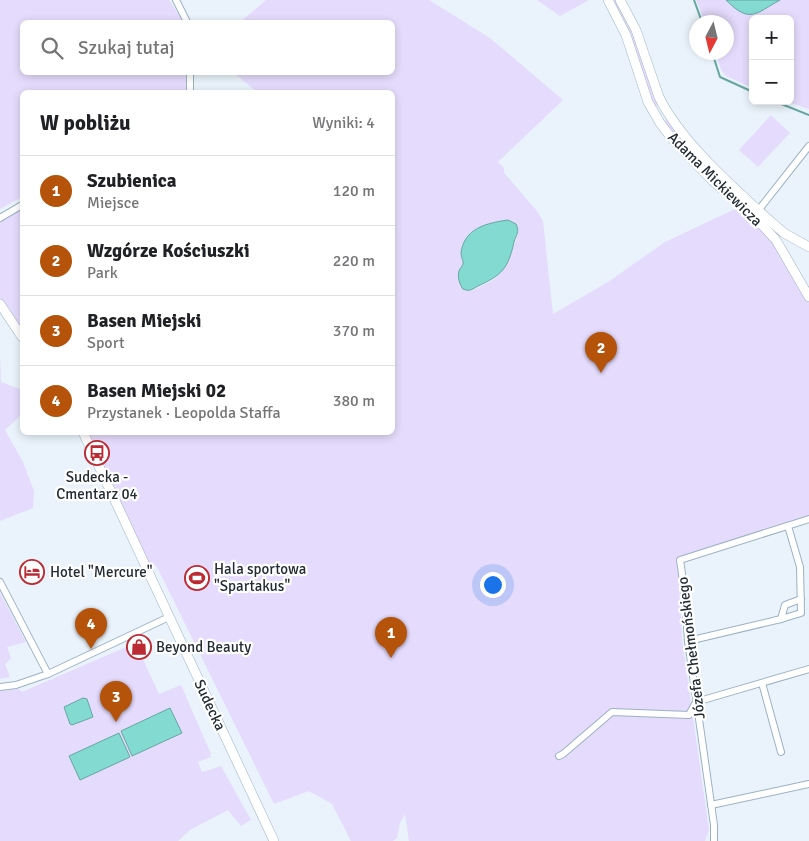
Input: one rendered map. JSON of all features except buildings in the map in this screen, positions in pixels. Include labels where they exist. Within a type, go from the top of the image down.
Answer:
[{"type":"street","points":[[176,0],[187,20]]},
{"type":"street","name":"Adama Mickiewicza","points":[[608,0],[626,35],[648,102],[660,123],[673,140],[713,182],[756,213]]},
{"type":"street","name":"Adama Mickiewicza","points":[[620,0],[636,30],[659,97],[667,111],[700,153],[756,213],[776,240],[809,296]]},
{"type":"street","points":[[190,75],[190,90]]},
{"type":"street","points":[[809,146],[756,213],[784,233],[809,247]]},
{"type":"street","points":[[0,218],[20,207]]},
{"type":"street","points":[[776,240],[777,233],[784,233]]},
{"type":"street","points":[[0,304],[20,334]]},
{"type":"street","name":"Sudecka","points":[[83,435],[274,841]]},
{"type":"street","name":"Józefa Chełmońskiego","points":[[714,841],[711,805],[688,641],[680,560],[809,519]]},
{"type":"street","points":[[688,641],[801,613],[800,567],[788,526]]},
{"type":"street","points":[[0,582],[48,674]]},
{"type":"street","points":[[781,619],[785,605],[801,600]]},
{"type":"street","points":[[0,687],[48,674],[169,617]]},
{"type":"street","points":[[559,756],[612,712],[689,715],[696,702],[809,669]]},
{"type":"street","points":[[762,683],[781,752]]},
{"type":"street","points":[[711,805],[809,784]]},
{"type":"shaded area","points":[[0,0],[169,0],[183,20],[20,20],[20,75],[187,75],[187,90],[20,90],[20,198],[0,209]]},
{"type":"shaded area","points":[[266,0],[429,0],[490,38],[563,100],[498,162],[504,168],[504,173],[537,211],[543,221],[553,314],[608,282],[665,242],[735,209],[744,210],[770,240],[809,301],[809,519],[680,560],[678,567],[682,639],[709,830],[705,841],[409,841],[405,814],[400,823],[397,838],[393,841],[351,841],[332,804],[309,791],[274,804],[156,565],[147,570],[84,435],[395,435],[395,90],[255,90],[236,75],[395,75],[395,20],[242,20]],"holes":[[[507,220],[517,225],[518,234],[502,271],[493,280],[471,291],[464,289],[459,281],[458,273],[463,264],[461,253],[463,245],[471,232],[484,225]]]},
{"type":"shaded area","points":[[537,0],[589,0],[560,16]]},
{"type":"shaded area","points":[[611,0],[615,0],[633,32],[658,103],[657,106],[653,105]]},
{"type":"shaded area","points":[[696,0],[809,0],[809,109],[794,104],[794,15],[749,15],[749,86],[726,76],[721,70],[718,60],[734,60],[734,15],[702,15]]},
{"type":"shaded area","points":[[726,0],[780,0],[758,12],[747,14],[741,12]]},
{"type":"shaded area","points":[[771,115],[790,133],[758,167],[739,150]]},
{"type":"shaded area","points":[[668,119],[747,204],[745,207],[677,140],[663,122]]},
{"type":"shaded area","points":[[20,206],[20,334],[0,304],[0,218]]},
{"type":"shaded area","points":[[508,220],[516,224],[518,231],[509,259],[503,270],[471,290],[463,289],[458,273],[463,264],[461,253],[467,238],[478,228]]},
{"type":"shaded area","points":[[0,355],[1,382],[20,389],[20,416],[5,430],[23,462],[34,491],[33,508],[0,521]]},
{"type":"shaded area","points":[[0,593],[26,642],[7,647],[11,658],[5,664],[10,677],[0,679]]},
{"type":"shaded area","points":[[126,647],[132,659],[141,655],[159,694],[181,685],[211,754],[211,757],[198,762],[202,772],[221,766],[251,820],[241,826],[228,810],[190,830],[178,841],[0,841],[0,691],[19,689],[22,692]]},
{"type":"shaded area","points":[[83,698],[87,699],[93,717],[72,725],[64,707]]},
{"type":"shaded area","points":[[170,708],[182,733],[132,756],[121,731]]},
{"type":"shaded area","points":[[119,733],[130,757],[80,780],[69,756]]},
{"type":"waterway","points":[[694,0],[699,15]]},
{"type":"waterway","points":[[715,60],[720,77],[749,90]]},
{"type":"waterway","points":[[784,105],[809,115]]},
{"type":"place","name":"Wzgórze Kościuszki","points":[[601,373]]},
{"type":"place","name":"Sudecka - Cmentarz 04","points":[[97,453]]},
{"type":"place","name":"Hotel \"Mercure\"","points":[[32,572]]},
{"type":"place","name":"Hala sportowa \"Spartakus\"","points":[[197,578]]},
{"type":"place","name":"Beyond Beauty","points":[[139,647]]},
{"type":"place","name":"Basen Miejski 02","points":[[91,649]]},
{"type":"place","name":"Szubienica","points":[[391,658]]},
{"type":"place","name":"Basen Miejski","points":[[116,722]]}]
